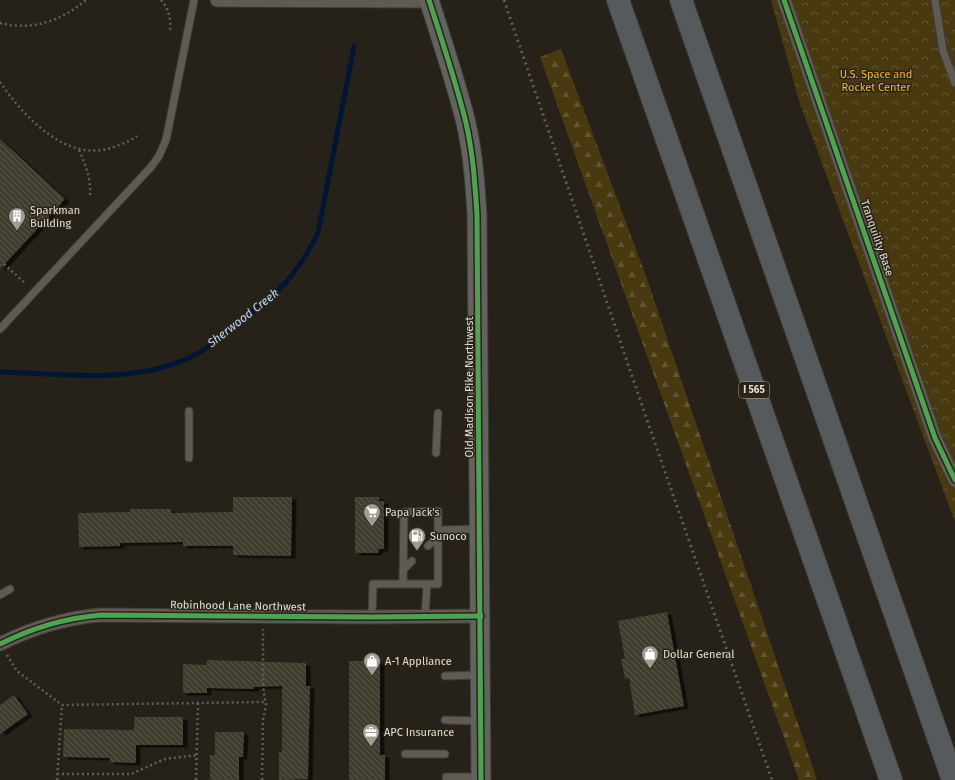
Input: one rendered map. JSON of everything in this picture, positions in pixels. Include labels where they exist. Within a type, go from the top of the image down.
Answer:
[{"type":"highway","name":"I 565","points":[[618,0],[891,780]]},
{"type":"highway","points":[[681,0],[953,780]]},
{"type":"main road","name":"Old Madison Pike Northwest","points":[[429,0],[464,113],[472,156],[476,194],[479,264],[482,779]]},
{"type":"street","points":[[217,0],[429,0]]},
{"type":"street","name":"Tranquility Base","points":[[784,0],[935,438],[955,480]]},
{"type":"street","name":"Robinhood Lane Northwest","points":[[2,648],[34,629],[75,618],[121,615],[372,618],[481,616]]},
{"type":"lane","points":[[0,329],[151,167],[159,156],[166,140],[194,0]]},
{"type":"lane","points":[[935,0],[943,51],[955,83]]},
{"type":"lane","points":[[189,411],[189,458]]},
{"type":"lane","points":[[436,453],[438,413]]},
{"type":"lane","points":[[372,618],[373,584],[403,584],[427,584],[438,584],[438,511],[404,512],[403,584]]},
{"type":"lane","points":[[428,546],[438,533],[480,529]]},
{"type":"lane","points":[[403,570],[412,561]]},
{"type":"lane","points":[[425,617],[427,584]]},
{"type":"lane","points":[[0,595],[10,589]]},
{"type":"lane","points":[[446,676],[481,675]]},
{"type":"lane","points":[[445,720],[481,721]]},
{"type":"lane","points":[[405,754],[445,754]]},
{"type":"lane","points":[[446,777],[482,779]]},
{"type":"path","points":[[79,5],[80,0]]},
{"type":"path","points":[[0,24],[21,26],[52,21],[64,17],[86,0]]},
{"type":"path","points":[[161,0],[167,7],[170,16],[170,31]]},
{"type":"path","points":[[0,82],[27,116],[36,124],[54,138],[79,150],[106,150],[136,136]]},
{"type":"path","points":[[79,150],[88,171],[91,184],[90,196]]},
{"type":"path","points":[[4,264],[27,285]]},
{"type":"path","points":[[262,780],[263,720],[266,702],[263,687],[263,616]]},
{"type":"path","points":[[2,648],[17,671],[62,705],[266,702]]},
{"type":"path","points":[[196,780],[198,755],[198,703]]},
{"type":"path","points":[[57,780],[62,705]]},
{"type":"path","points":[[57,774],[131,774],[165,759],[198,755]]},
{"type":"green space","name":"U.S. Space and Rocket Center","points":[[771,0],[955,0],[955,522],[800,104]]},
{"type":"green space","points":[[561,49],[646,276],[817,780],[799,780],[540,57]]},
{"type":"building","name":"Sparkman Building","points":[[0,139],[65,199],[0,269]]},
{"type":"building","points":[[233,497],[292,497],[291,556],[233,555],[233,546],[183,546],[183,542],[120,543],[120,546],[79,547],[78,513],[130,512],[130,509],[171,509],[171,513],[233,512]]},
{"type":"building","points":[[355,497],[379,497],[379,501],[384,501],[384,549],[379,549],[378,553],[355,553]]},
{"type":"building","name":"Dollar General","points":[[667,612],[684,706],[635,715],[629,678],[625,679],[621,659],[625,659],[618,621]]},
{"type":"building","points":[[207,660],[306,663],[306,686],[310,686],[308,779],[279,780],[279,752],[282,752],[282,686],[254,687],[254,689],[207,688],[207,693],[183,693],[183,664],[206,665]]},
{"type":"building","points":[[349,661],[380,661],[380,755],[385,755],[385,780],[349,780]]},
{"type":"building","points":[[14,695],[28,714],[0,734],[0,705]]},
{"type":"building","points":[[134,717],[183,717],[183,745],[136,745],[136,763],[110,762],[110,758],[63,757],[64,729],[134,730]]},
{"type":"building","points":[[215,732],[244,732],[243,757],[239,757],[239,780],[210,780],[210,755],[215,755]]},
{"type":"waterway","name":"Sherwood Creek","points":[[0,372],[99,376],[149,371],[195,355],[207,348],[277,292],[302,261],[318,233],[354,46]]},
{"type":"railway","points":[[504,0],[646,417],[772,780]]},
{"type":"cycle path","points":[[429,0],[466,123],[472,157],[477,215],[481,780]]},
{"type":"cycle path","points":[[784,0],[935,438],[955,480]]},
{"type":"cycle path","points":[[0,644],[24,633],[62,621],[101,615],[372,617],[481,616]]},
{"type":"place","name":"Sparkman Building","points":[[17,231]]},
{"type":"place","name":"Papa Jack's","points":[[372,527]]},
{"type":"place","name":"Sunoco","points":[[417,551]]},
{"type":"place","name":"Dollar General","points":[[650,669]]},
{"type":"place","name":"A-1 Appliance","points":[[372,676]]},
{"type":"place","name":"APC Insurance","points":[[371,747]]}]
